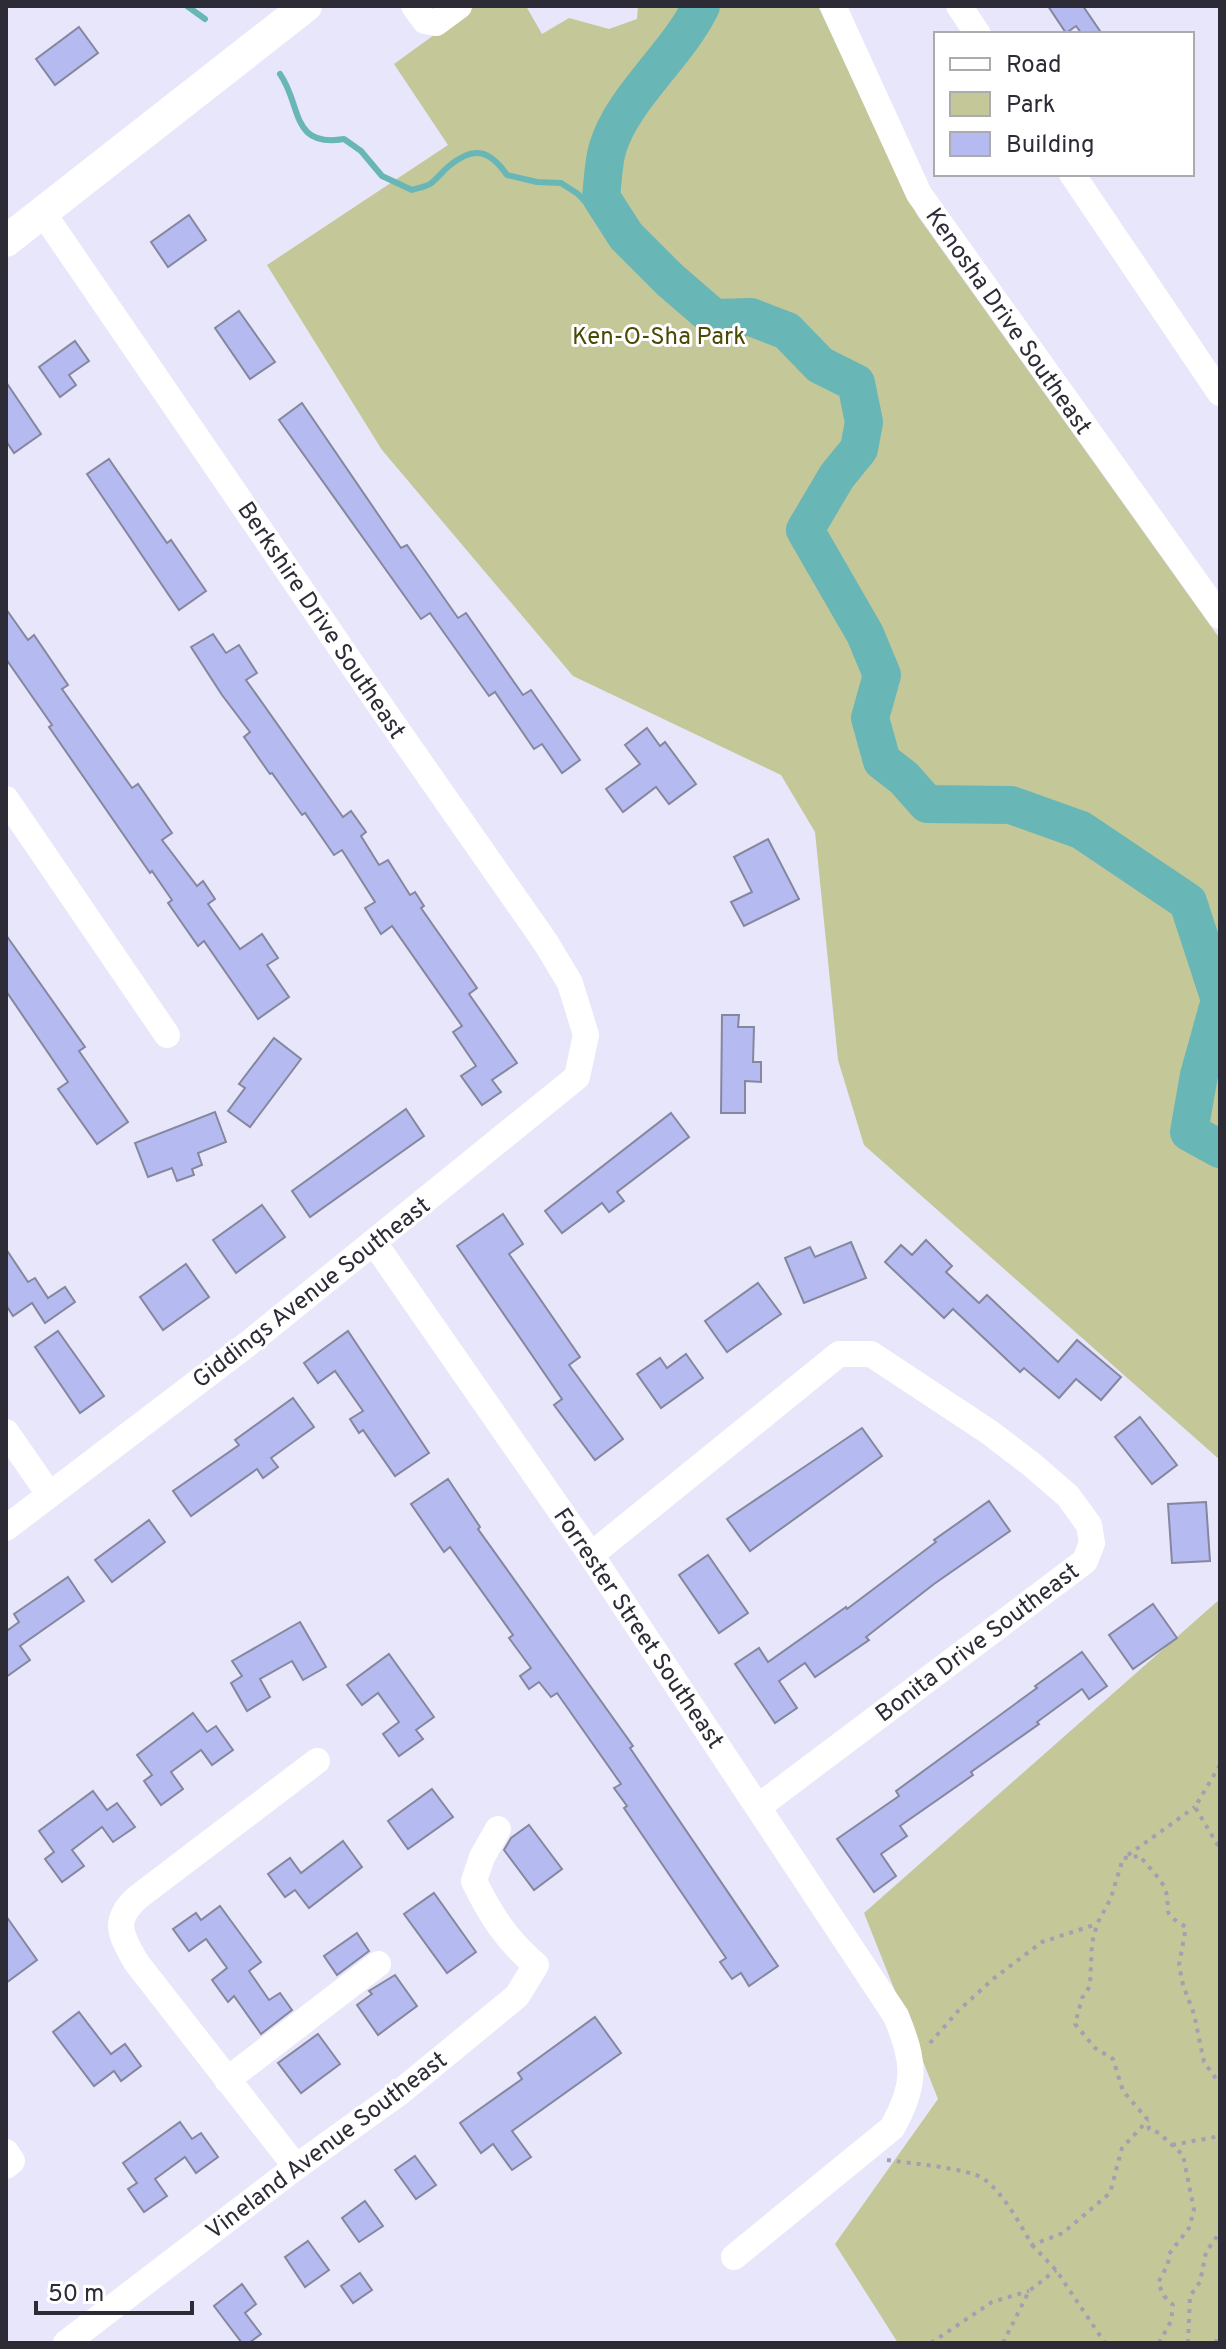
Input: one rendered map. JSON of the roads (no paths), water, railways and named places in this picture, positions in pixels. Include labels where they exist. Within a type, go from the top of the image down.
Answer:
[{"type":"main road","points":[[6,241],[306,6]]},
{"type":"street","points":[[414,6],[425,21],[436,23],[459,6]]},
{"type":"street","name":"Kenosha Drive Southeast","points":[[833,6],[919,194],[1220,616]]},
{"type":"street","points":[[959,6],[977,32]]},
{"type":"street","points":[[1073,176],[1220,393]]},
{"type":"street","name":"Berkshire Drive Southeast","points":[[43,213],[546,943],[570,983],[586,1035]]},
{"type":"street","points":[[6,799],[167,1035]]},
{"type":"street","name":"Giddings Avenue Southeast","points":[[6,1528],[375,1244],[577,1077],[586,1035]]},
{"type":"street","name":"Forrester Street Southeast","points":[[375,1244],[591,1555],[896,2016],[910,2049],[912,2064],[903,2108],[892,2128],[734,2257]]},
{"type":"street","name":"Bonita Drive Southeast","points":[[591,1555],[839,1354],[871,1354],[913,1379],[1031,1464],[1068,1496],[1089,1525],[1092,1543],[1085,1561],[758,1807]]},
{"type":"street","points":[[6,1432],[49,1494]]},
{"type":"street","points":[[296,2167],[136,1962],[120,1928],[121,1916],[138,1897],[317,1761]]},
{"type":"street","name":"Vineland Avenue Southeast","points":[[66,2343],[296,2167],[399,2093],[517,1996],[536,1965],[513,1946],[487,1909],[474,1881],[482,1857],[498,1829]]},
{"type":"street","points":[[227,2080],[378,1964]]},
{"type":"street","points":[[6,2152],[12,2161],[6,2166]]},
{"type":"waterway","points":[[187,6],[205,19]]},
{"type":"waterway","points":[[701,6],[679,42],[625,111],[615,129],[605,159],[601,197],[626,236],[714,318],[751,317],[787,331],[820,365],[856,383],[864,422],[859,449],[837,476],[805,530],[865,634],[882,675],[870,718],[882,761],[904,778],[927,804],[1011,805],[1081,830],[1188,902],[1220,1000],[1199,1075],[1189,1132],[1220,1149]]},
{"type":"waterway","points":[[280,74],[306,131],[327,140],[344,139],[361,151],[382,176],[412,190],[430,184],[466,155],[480,153],[494,160],[507,175],[537,182],[561,183],[626,236]]},
{"type":"park label","name":"Ken-O-Sha Park","points":[[659,336]]}]
